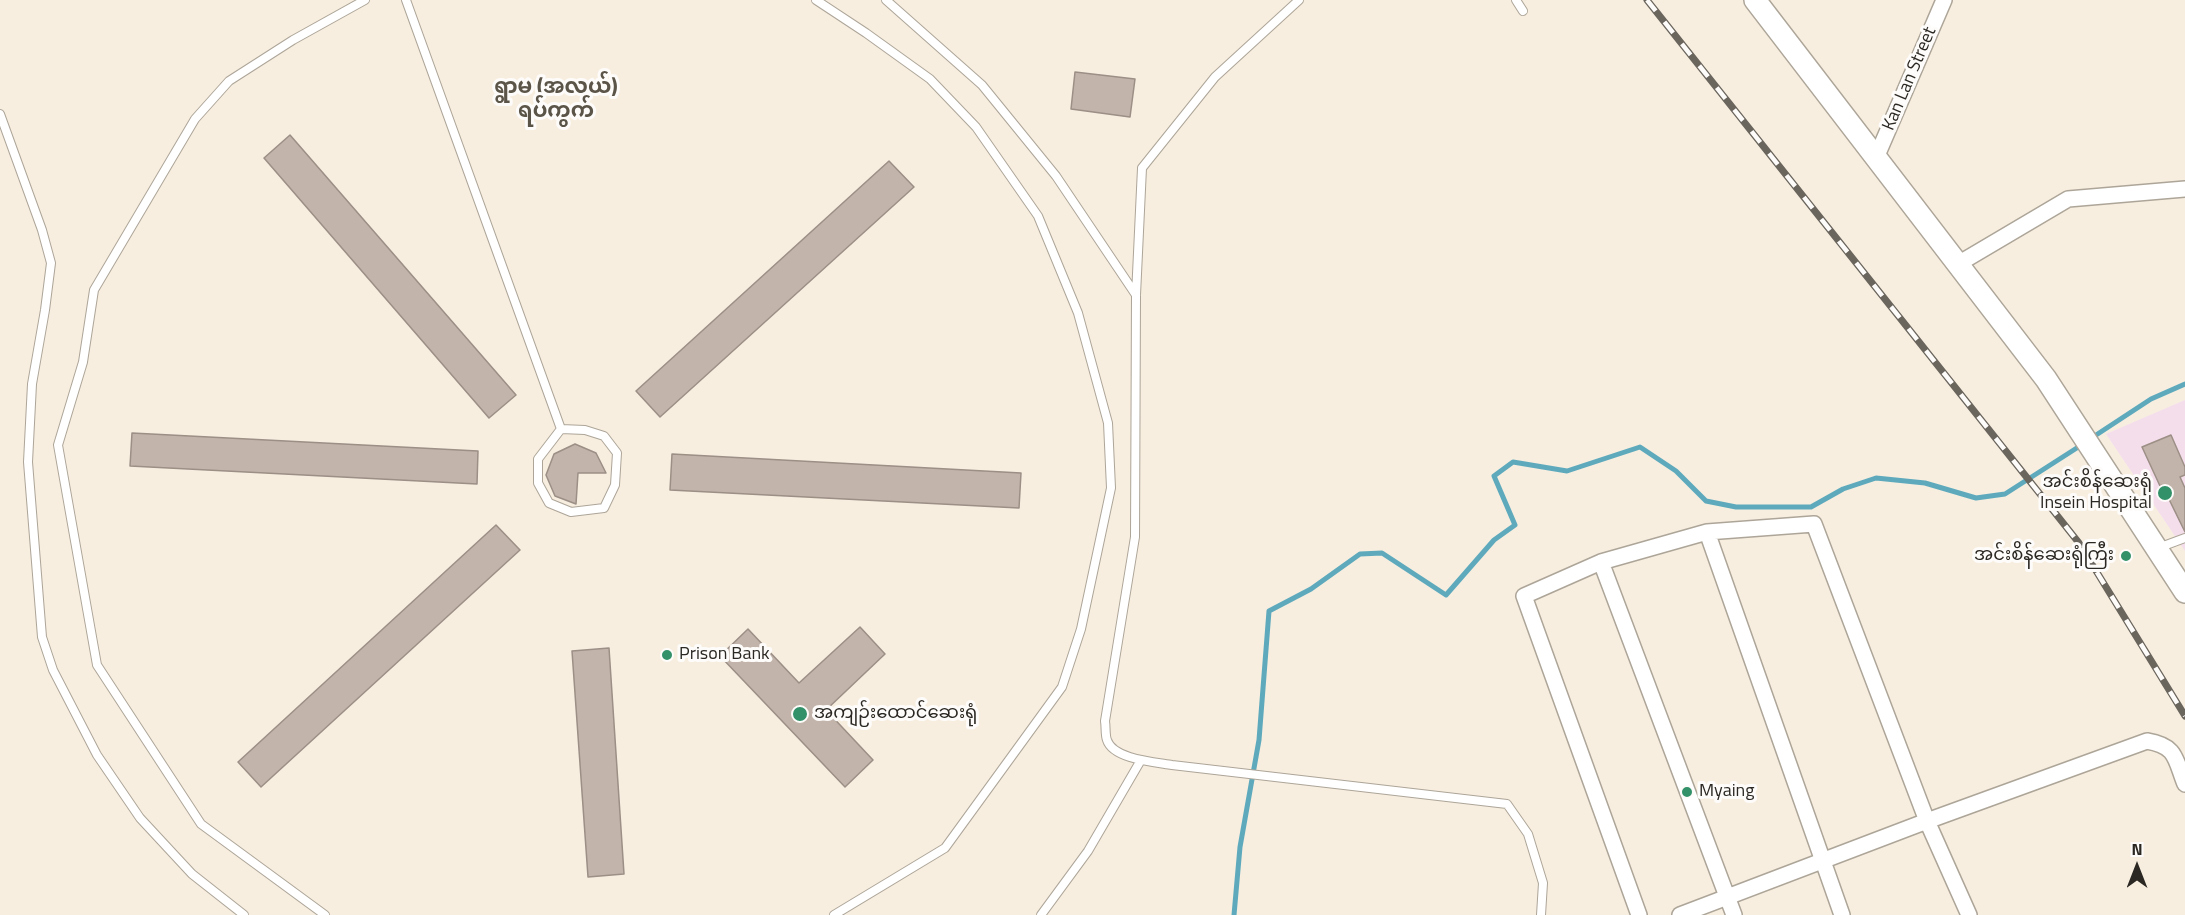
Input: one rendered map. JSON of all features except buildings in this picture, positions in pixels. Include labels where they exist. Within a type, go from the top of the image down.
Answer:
[{"type":"main road","points":[[1755,0],[2046,379],[2185,592]]},
{"type":"street","name":"Kan Lan Street","points":[[1876,158],[1944,0]]},
{"type":"street","points":[[1958,264],[2068,199],[2185,189]]},
{"type":"street","points":[[1639,915],[1524,596],[1601,562],[1707,532],[1814,524],[1928,821],[1969,915]]},
{"type":"street","points":[[1707,532],[1842,915]]},
{"type":"street","points":[[1601,562],[1734,915]]},
{"type":"street","points":[[1680,915],[2147,741],[2160,743],[2171,749],[2185,784]]},
{"type":"lane","points":[[324,915],[201,824],[97,665],[58,445],[83,362],[94,291],[195,119],[230,81],[293,40],[365,0]]},
{"type":"lane","points":[[406,0],[561,429]]},
{"type":"lane","points":[[816,0],[930,79],[976,127],[1038,216],[1078,313],[1108,423],[1111,488],[1081,629],[1062,687],[945,848],[834,915]]},
{"type":"lane","points":[[886,0],[982,85],[1056,177],[1136,295]]},
{"type":"lane","points":[[1299,0],[1215,77],[1142,168],[1136,295],[1135,537],[1105,721],[1107,740],[1114,751],[1141,760],[1507,804],[1528,834],[1543,883],[1541,915]]},
{"type":"lane","points":[[1516,0],[1523,11]]},
{"type":"lane","points":[[0,114],[42,230],[51,263],[32,384],[28,462],[42,637],[53,670],[97,755],[140,818],[192,874],[244,915]]},
{"type":"lane","points":[[561,429],[585,430],[604,436],[617,453],[615,485],[604,508],[571,512],[549,503],[538,483],[538,459],[561,429]]},
{"type":"lane","points":[[2156,548],[2185,538]]},
{"type":"lane","points":[[1041,915],[1088,851],[1141,760]]},
{"type":"shaded area","name":"အင်းစိန်ဆေးရုံ Insein Hospital","points":[[2185,400],[2185,551],[2106,434]]},
{"type":"waterway","points":[[2090,439],[2151,399],[2185,384]]},
{"type":"waterway","points":[[1234,915],[1240,847],[1259,740],[1269,611],[1311,589],[1360,554],[1382,553],[1446,595],[1494,540],[1515,525],[1494,476],[1513,462],[1567,471],[1640,447],[1676,471],[1706,501],[1736,507],[1811,507],[1843,489],[1876,478],[1925,483],[1976,498],[2005,494],[2083,444]]},
{"type":"railway","points":[[1647,0],[2079,543],[2185,716]]},
{"type":"place","name":"အင်းစိန်ဆေးရုံ Insein Hospital","points":[[2165,493]]},
{"type":"place","name":"အင်းစိန်ဆေးရုံကြီး","points":[[2126,556]]},
{"type":"place","name":"Prison Bank","points":[[667,655]]},
{"type":"place","name":"အကျဉ်းထောင်ဆေးရုံ","points":[[800,714]]},
{"type":"place","name":"Myaing","points":[[1687,792]]},
{"type":"district","name":"ရွာမ (အလယ်) ရပ်ကွက်","points":[[556,100]]}]
